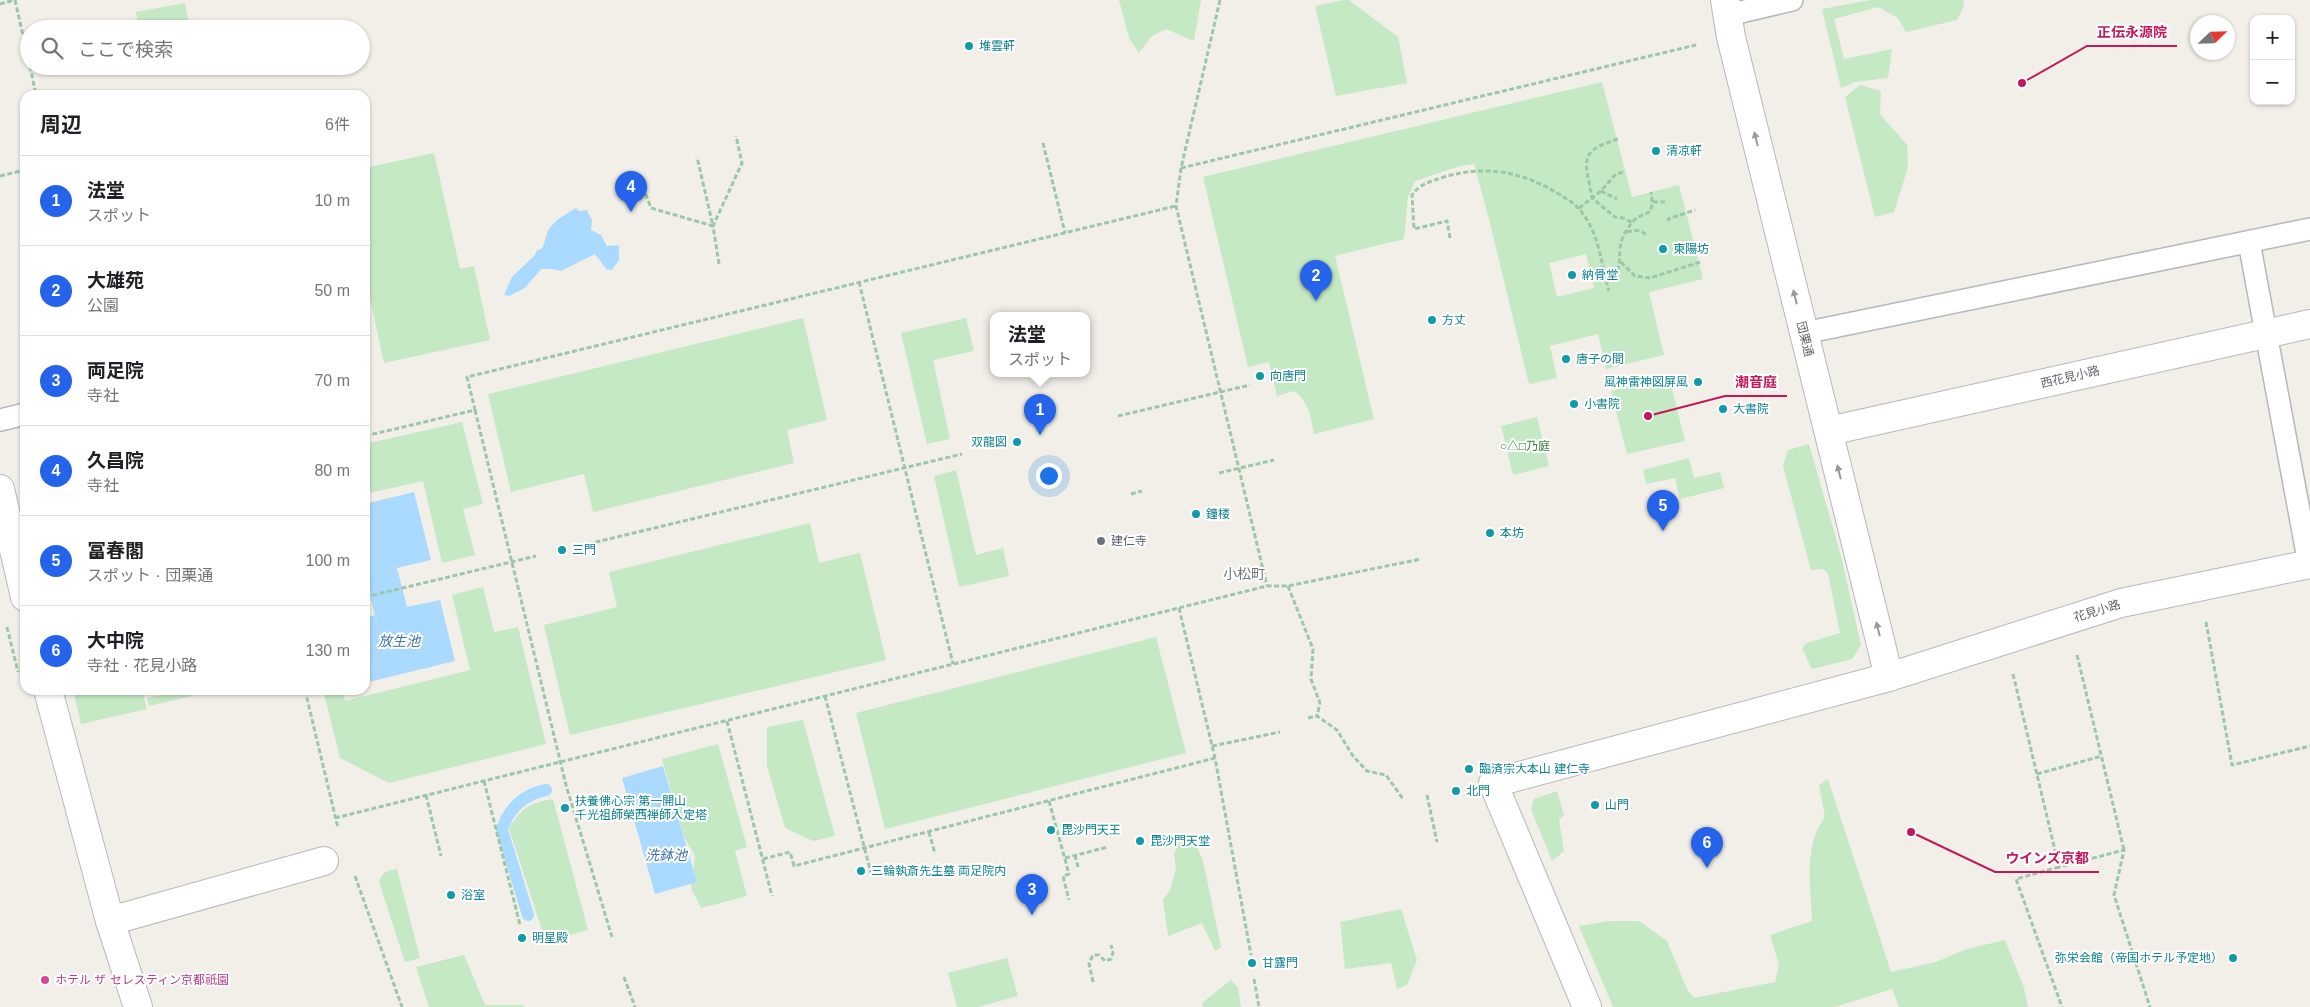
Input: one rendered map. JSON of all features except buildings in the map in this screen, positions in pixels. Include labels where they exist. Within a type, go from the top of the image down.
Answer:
[{"type":"street","name":"団栗通","points":[[1728,17],[1889,677]]},
{"type":"street","name":"西花見小路","points":[[1829,432],[2310,324]]},
{"type":"street","points":[[0,489],[20,575]]},
{"type":"street","name":"花見小路","points":[[1587,1007],[1493,782],[1889,677],[2121,603],[2310,564]]},
{"type":"street","points":[[49,695],[110,921],[138,1007]]},
{"type":"street","points":[[110,921],[324,861]]},
{"type":"lane","points":[[1728,17],[1792,0]]},
{"type":"lane","points":[[1804,333],[2310,230]]},
{"type":"lane","points":[[2249,242],[2310,564]]},
{"type":"lane","points":[[0,420],[20,415]]},
{"type":"path","points":[[0,4],[15,0],[20,22]]},
{"type":"path","points":[[1220,0],[1181,168],[1176,206],[1267,586]]},
{"type":"path","points":[[1181,168],[1728,17]]},
{"type":"path","points":[[32,75],[35,90]]},
{"type":"path","points":[[713,226],[742,162],[736,136]]},
{"type":"path","points":[[1618,139],[1597,146],[1588,153],[1586,163],[1592,198],[1608,213],[1632,222]]},
{"type":"path","points":[[1043,143],[1065,233]]},
{"type":"path","points":[[697,157],[713,226],[719,264]]},
{"type":"path","points":[[1450,238],[1447,221],[1414,230],[1412,195],[1420,185],[1460,172],[1491,169],[1533,180],[1578,208],[1596,239],[1609,291]]},
{"type":"path","points":[[0,176],[20,171]]},
{"type":"path","points":[[1578,208],[1601,191],[1616,174],[1624,172]]},
{"type":"path","points":[[643,186],[651,208],[713,226]]},
{"type":"path","points":[[1601,191],[1617,199]]},
{"type":"path","points":[[1605,276],[1615,275],[1621,262],[1620,248],[1632,222],[1650,212],[1653,202],[1651,192]]},
{"type":"path","points":[[1653,202],[1665,202]]},
{"type":"path","points":[[612,937],[560,762],[468,377],[1176,206]]},
{"type":"path","points":[[1669,221],[1668,219],[1695,210]]},
{"type":"path","points":[[1626,232],[1635,230],[1643,232],[1646,236]]},
{"type":"path","points":[[1684,249],[1702,244]]},
{"type":"path","points":[[1621,262],[1636,276],[1650,278],[1700,262]]},
{"type":"path","points":[[859,282],[953,664]]},
{"type":"path","points":[[1118,416],[1250,385]]},
{"type":"path","points":[[370,435],[475,410]]},
{"type":"path","points":[[588,544],[962,454]]},
{"type":"path","points":[[1219,473],[1274,460]]},
{"type":"path","points":[[1131,494],[1142,491]]},
{"type":"path","points":[[370,596],[536,556]]},
{"type":"path","points":[[334,818],[1267,586],[1288,586],[1420,559]]},
{"type":"path","points":[[1288,586],[1313,650],[1311,679],[1320,703],[1317,716]]},
{"type":"path","points":[[2200,587],[2232,765],[2310,746]]},
{"type":"path","points":[[1179,608],[1215,758],[1251,955]]},
{"type":"path","points":[[2069,620],[2124,850],[2114,895],[2150,1007]]},
{"type":"path","points":[[2005,640],[2059,867]]},
{"type":"path","points":[[305,695],[334,818],[341,837]]},
{"type":"path","points":[[825,696],[871,872]]},
{"type":"path","points":[[1308,718],[1317,716],[1337,730],[1353,756],[1367,771],[1386,776],[1403,799]]},
{"type":"path","points":[[727,720],[772,896]]},
{"type":"path","points":[[1212,746],[1280,732]]},
{"type":"path","points":[[2037,774],[2102,756]]},
{"type":"path","points":[[763,859],[790,852],[794,866],[1215,758]]},
{"type":"path","points":[[484,781],[520,925]]},
{"type":"path","points":[[426,795],[441,856]]},
{"type":"path","points":[[1427,795],[1436,842]]},
{"type":"path","points":[[1049,801],[1066,858],[1069,874],[1063,876],[1069,900]]},
{"type":"path","points":[[929,832],[935,854]]},
{"type":"path","points":[[1066,858],[1108,846]]},
{"type":"path","points":[[2062,1007],[2016,879],[2124,850]]},
{"type":"path","points":[[1076,855],[1078,867]]},
{"type":"path","points":[[353,869],[402,1007]]},
{"type":"path","points":[[1093,982],[1089,962],[1093,955],[1099,955],[1105,960],[1111,959],[1114,954],[1111,945]]},
{"type":"path","points":[[624,978],[634,1007]]},
{"type":"path","points":[[1254,980],[1259,1007]]},
{"type":"green space","points":[[1119,0],[1201,0],[1194,41],[1166,29],[1152,36],[1139,53],[1129,38]]},
{"type":"green space","points":[[1349,0],[1398,37],[1407,83],[1336,96],[1315,6]]},
{"type":"green space","points":[[1871,0],[1963,0],[1964,6],[1957,20],[1906,32],[1898,18],[1878,7],[1834,19],[1844,59],[1892,49],[1888,78],[1855,82],[1841,88],[1822,9]]},
{"type":"green space","points":[[185,3],[188,20],[137,20],[136,12]]},
{"type":"green space","points":[[1602,82],[1632,197],[1679,185],[1703,279],[1649,292],[1664,355],[1606,369],[1598,334],[1550,346],[1557,378],[1529,384],[1474,164],[1460,166],[1415,181],[1408,197],[1404,239],[1335,256],[1374,419],[1314,434],[1308,410],[1299,395],[1294,391],[1277,396],[1269,362],[1248,367],[1203,177]],"holes":[[[1586,254],[1594,288],[1557,297],[1549,263]]]},
{"type":"green space","points":[[1860,85],[1881,91],[1880,114],[1907,145],[1908,167],[1894,212],[1875,217],[1845,97]]},
{"type":"green space","points":[[434,153],[460,269],[474,266],[490,340],[384,363],[370,298],[370,167]]},
{"type":"green space","points":[[803,318],[827,420],[787,430],[794,463],[593,512],[584,474],[511,492],[488,394]]},
{"type":"green space","points":[[966,318],[974,351],[933,360],[950,439],[927,444],[901,333]]},
{"type":"green space","points":[[1669,377],[1685,441],[1627,454],[1611,391]]},
{"type":"green space","name":"○△□乃庭","points":[[1537,417],[1549,466],[1513,475],[1501,426]]},
{"type":"green space","points":[[462,422],[483,504],[463,509],[475,555],[442,563],[423,481],[370,493],[370,443]]},
{"type":"green space","points":[[1809,444],[1841,556],[1861,645],[1852,659],[1812,669],[1802,648],[1807,643],[1840,633],[1828,573],[1823,569],[1811,570],[1783,466],[1788,450]]},
{"type":"green space","points":[[1689,458],[1694,478],[1720,472],[1724,488],[1680,499],[1675,478],[1646,484],[1643,470]]},
{"type":"green space","points":[[956,470],[976,555],[1003,548],[1009,576],[959,587],[934,476]]},
{"type":"green space","points":[[810,523],[819,563],[860,553],[886,660],[570,735],[544,625],[617,607],[609,572]]},
{"type":"green space","points":[[483,587],[494,632],[518,627],[546,744],[389,783],[340,758],[324,695],[343,695],[345,701],[470,670],[452,595]]},
{"type":"green space","points":[[1156,637],[1186,753],[885,829],[856,713]]},
{"type":"green space","points":[[74,695],[143,695],[147,709],[81,724]]},
{"type":"green space","points":[[160,695],[196,695],[149,706],[147,698]]},
{"type":"green space","points":[[803,720],[835,836],[813,841],[785,828],[767,766],[767,727]]},
{"type":"green space","points":[[718,744],[747,847],[735,851],[747,896],[701,908],[691,888],[695,856],[684,837],[662,759]]},
{"type":"green space","points":[[1828,779],[1891,972],[1936,962],[1967,949],[2005,940],[2024,988],[2028,1007],[1899,1007],[1892,989],[1835,1007],[1613,1007],[1579,926],[1610,921],[1639,921],[1667,941],[1687,989],[1694,998],[1775,982],[1779,965],[1770,935],[1812,921],[1811,853],[1818,828],[1825,817],[1819,785]]},
{"type":"green space","points":[[1557,791],[1564,815],[1559,820],[1564,851],[1552,861],[1531,809],[1534,799]]},
{"type":"green space","points":[[553,799],[588,930],[549,941],[544,935],[509,828],[527,807],[538,802]]},
{"type":"green space","points":[[1194,839],[1203,861],[1221,947],[1215,951],[1202,923],[1168,936],[1163,900],[1170,890],[1176,868],[1174,853],[1181,840]]},
{"type":"green space","points":[[397,869],[420,958],[405,962],[379,882],[385,872]]},
{"type":"green space","points":[[1401,909],[1417,960],[1407,985],[1397,989],[1391,963],[1345,969],[1340,922]]},
{"type":"green space","points":[[464,955],[485,1005],[523,1005],[524,1007],[429,1007],[416,967]]},
{"type":"green space","points":[[1007,958],[1018,996],[978,1007],[957,1007],[948,973]]},
{"type":"green space","points":[[1231,980],[1238,988],[1241,1007],[1203,1007],[1202,1003]]},
{"type":"water","points":[[576,208],[579,211],[587,210],[592,220],[591,230],[601,235],[607,246],[619,245],[619,260],[612,270],[606,269],[595,254],[561,271],[541,269],[525,288],[509,296],[504,295],[512,277],[535,255],[537,250],[542,249],[552,225]]},
{"type":"water","name":"放生池","points":[[414,492],[431,560],[397,568],[407,607],[440,600],[455,661],[370,682],[370,616],[375,615],[370,596],[370,503]]},
{"type":"water","name":"洗鉢池","points":[[663,766],[697,882],[655,894],[622,778]]},
{"type":"waterway","points":[[528,915],[502,830],[508,815],[518,804],[531,795],[546,790]]},
{"type":"place","name":"堆雲軒","points":[[969,46]]},
{"type":"place","name":"正伝永源院","points":[[2022,83]]},
{"type":"place","name":"清凉軒","points":[[1656,151]]},
{"type":"place","name":"久昌院","points":[[631,212]]},
{"type":"place","name":"東陽坊","points":[[1663,249]]},
{"type":"place","name":"納骨堂","points":[[1572,275]]},
{"type":"place","name":"大雄苑","points":[[1316,301]]},
{"type":"place","name":"方丈","points":[[1432,320]]},
{"type":"place","name":"唐子の間","points":[[1566,359]]},
{"type":"place","name":"向唐門","points":[[1260,376]]},
{"type":"place","name":"風神雷神図屏風","points":[[1698,382]]},
{"type":"place","name":"小書院","points":[[1574,404]]},
{"type":"place","name":"大書院","points":[[1723,409]]},
{"type":"place","name":"潮音庭","points":[[1648,416]]},
{"type":"place","name":"法堂","points":[[1040,435]]},
{"type":"place","name":"双龍図","points":[[1017,442]]},
{"type":"place","name":"鐘楼","points":[[1196,514]]},
{"type":"place","name":"冨春閣","points":[[1663,531]]},
{"type":"place","name":"本坊","points":[[1490,533]]},
{"type":"place","name":"建仁寺","points":[[1101,541]]},
{"type":"place","name":"三門","points":[[562,550]]},
{"type":"place","name":"臨済宗大本山 建仁寺","points":[[1469,769]]},
{"type":"place","name":"北門","points":[[1456,791]]},
{"type":"place","name":"山門","points":[[1595,805]]},
{"type":"place","name":"扶養佛心宗 第一開山 千光祖師榮西禅師入定塔","points":[[565,808]]},
{"type":"place","name":"毘沙門天王","points":[[1051,830]]},
{"type":"place","name":"ウインズ京都","points":[[1911,832]]},
{"type":"place","name":"毘沙門天堂","points":[[1140,841]]},
{"type":"place","name":"大中院","points":[[1707,868]]},
{"type":"place","name":"三輪執斎先生墓 両足院内","points":[[861,871]]},
{"type":"place","name":"浴室","points":[[451,895]]},
{"type":"place","name":"両足院","points":[[1032,915]]},
{"type":"place","name":"明星殿","points":[[522,938]]},
{"type":"place","name":"弥栄会館（帝国ホテル予定地）","points":[[2233,958]]},
{"type":"place","name":"甘露門","points":[[1252,963]]},
{"type":"place","name":"ホテル ザ セレスティン京都祇園","points":[[45,980]]},
{"type":"district","name":"小松町","points":[[1244,574]]}]
